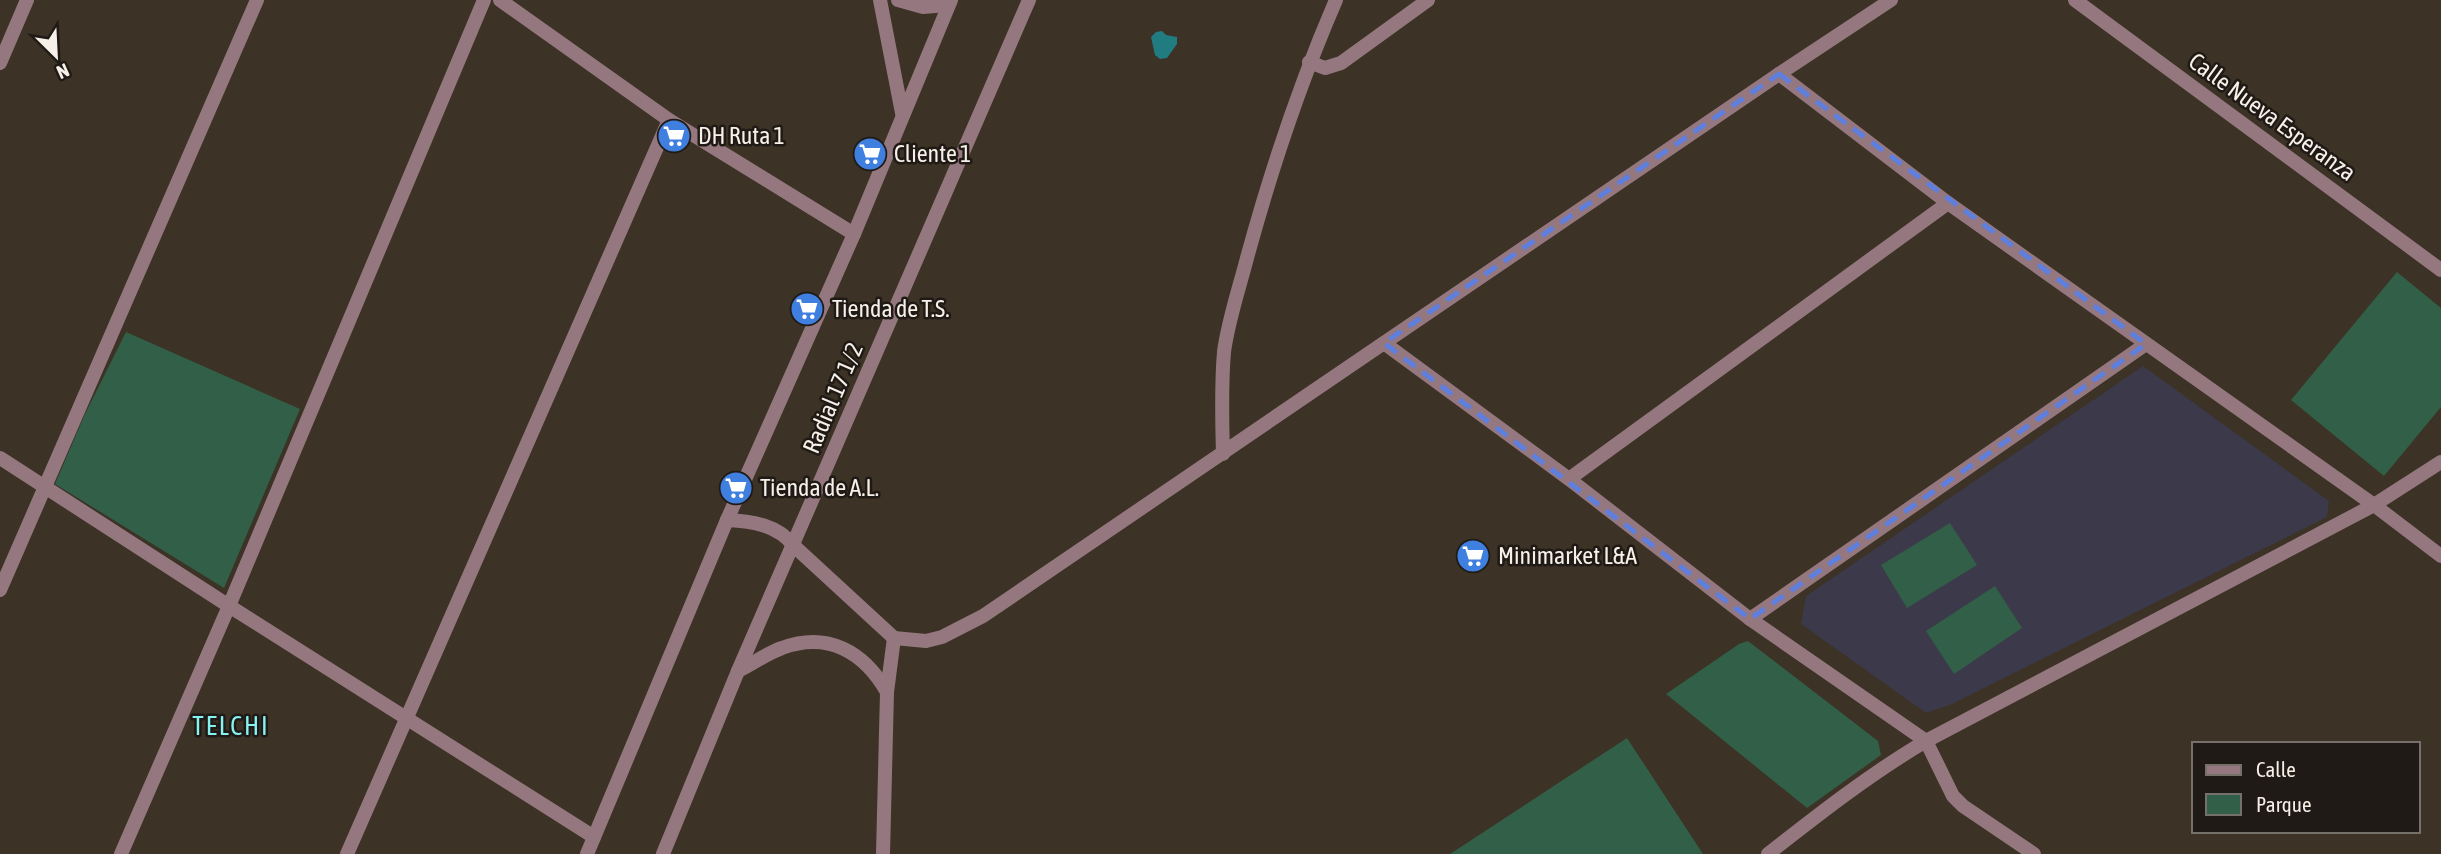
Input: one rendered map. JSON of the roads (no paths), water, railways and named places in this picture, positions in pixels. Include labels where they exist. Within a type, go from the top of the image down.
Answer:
[{"type":"street","points":[[0,63],[27,0]]},
{"type":"street","points":[[0,590],[257,0]]},
{"type":"street","points":[[121,854],[229,606],[484,0]]},
{"type":"street","points":[[500,0],[669,120],[854,234]]},
{"type":"street","points":[[880,0],[902,113]]},
{"type":"street","points":[[898,0],[923,7],[950,3]]},
{"type":"street","name":"Radial 17 1/2","points":[[663,854],[738,671],[1029,0]]},
{"type":"street","points":[[1223,454],[1221,386],[1225,349],[1259,215],[1309,62],[1336,0]]},
{"type":"street","points":[[1309,62],[1325,68],[1341,63],[1429,0]]},
{"type":"street","points":[[727,520],[768,526],[786,536],[894,638],[918,641],[942,637],[983,616],[1779,74],[1892,0]]},
{"type":"street","name":"Calle Nueva Esperanza","points":[[2075,0],[2441,271]]},
{"type":"street","name":"Radial 17 1/2","points":[[587,854],[727,520],[854,234],[902,113],[950,3]]},
{"type":"street","points":[[1779,74],[1948,204],[2374,505],[2441,556]]},
{"type":"street","points":[[347,854],[669,120]]},
{"type":"street","points":[[1569,479],[1948,204]]},
{"type":"street","points":[[1384,343],[1569,479],[1750,619],[1926,741],[1958,801],[2034,854]]},
{"type":"street","points":[[1750,619],[2146,344]]},
{"type":"street","points":[[0,458],[594,837]]},
{"type":"street","points":[[1768,854],[1843,796],[1926,741],[2374,505],[2441,462]]},
{"type":"street","points":[[883,854],[887,692],[894,638]]},
{"type":"street","points":[[738,671],[780,648],[822,642],[843,648],[861,658],[876,673],[887,692]]},
{"type":"water","points":[[1162,31],[1166,35],[1177,37],[1177,44],[1167,58],[1160,59],[1155,55],[1151,37]]},
{"type":"place","name":"DH Ruta 1","points":[[674,136]]},
{"type":"place","name":"Cliente 1","points":[[870,154]]},
{"type":"place","name":"Tienda de T.S.","points":[[807,309]]},
{"type":"place","name":"Tienda de A.L.","points":[[736,488]]},
{"type":"place","name":"Minimarket L&A","points":[[1473,556]]},
{"type":"district","name":"TELCHI","points":[[231,726]]}]
